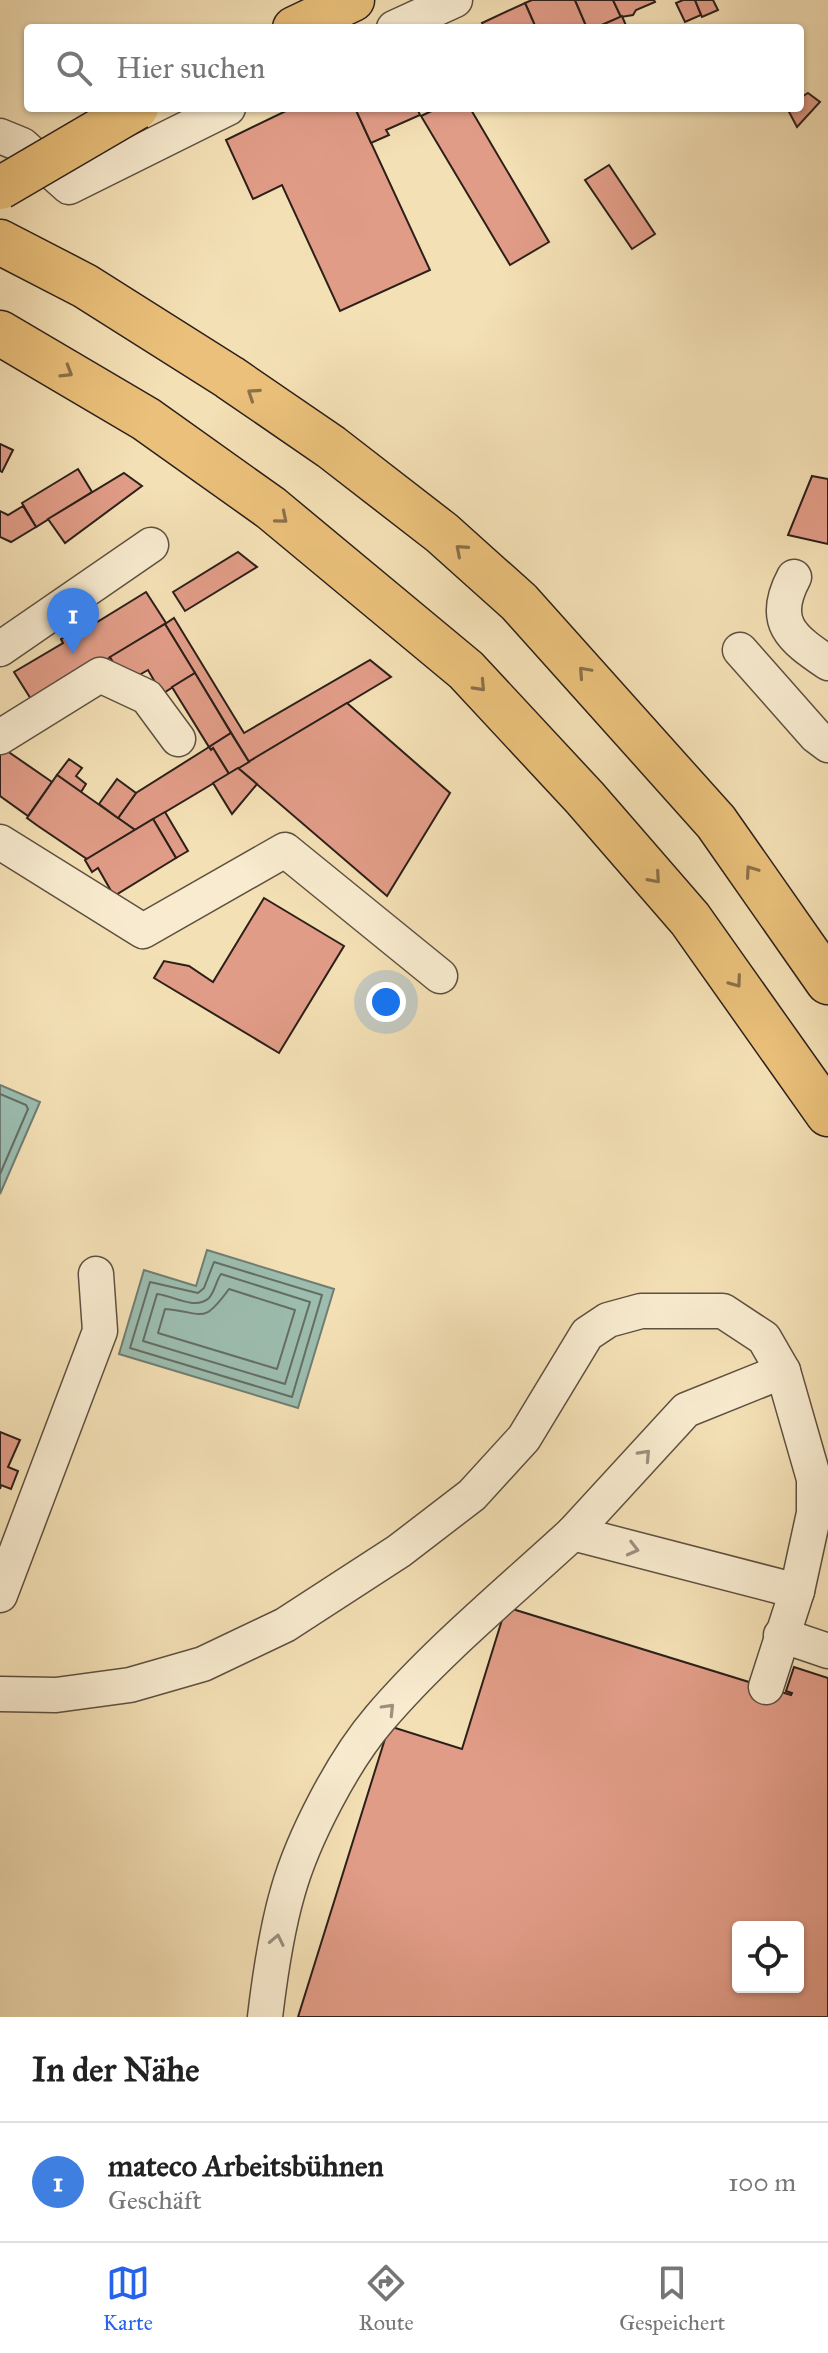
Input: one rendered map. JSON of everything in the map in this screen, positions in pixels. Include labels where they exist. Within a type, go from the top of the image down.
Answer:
[{"type":"highway","points":[[0,242],[85,286],[229,377],[331,447],[442,533],[519,602],[716,822],[828,982]]},
{"type":"highway","points":[[0,333],[146,419],[271,508],[466,670],[585,798],[690,919],[828,1114]]},
{"type":"highway","points":[[796,935],[828,971]]},
{"type":"main road","points":[[302,24],[353,0]]},
{"type":"main road","points":[[0,188],[130,112]]},
{"type":"street","points":[[403,24],[455,0]]},
{"type":"street","points":[[0,136],[22,145],[69,187],[220,112]]},
{"type":"street","points":[[0,649],[151,545]]},
{"type":"street","points":[[794,577],[784,597],[785,626],[800,645],[828,663]]},
{"type":"street","points":[[740,650],[816,736],[828,745]]},
{"type":"street","points":[[0,737],[100,675],[147,697],[178,739]]},
{"type":"street","points":[[0,816],[74,862]]},
{"type":"street","points":[[0,842],[143,931],[285,850],[440,976]]},
{"type":"street","points":[[0,1595],[100,1331],[96,1274]]},
{"type":"street","points":[[0,1694],[56,1695],[130,1685],[203,1664],[285,1625],[399,1551],[472,1495],[524,1438],[587,1334],[608,1320],[641,1311],[723,1311],[764,1338],[783,1371],[814,1479],[814,1513],[797,1591],[766,1687]]},
{"type":"street","points":[[265,2017],[288,1890],[321,1812],[347,1764],[378,1720],[423,1673],[573,1533],[686,1410],[783,1371]]},
{"type":"street","points":[[573,1533],[797,1591]]},
{"type":"street","points":[[781,1635],[828,1651]]},
{"type":"water","points":[[0,1085],[40,1102],[0,1194]]},
{"type":"water","points":[[207,1250],[334,1289],[298,1408],[119,1354],[144,1270],[196,1286]]},
{"type":"building","points":[[532,0],[575,0],[585,24],[534,24],[525,3]]},
{"type":"building","points":[[575,0],[613,0],[621,17],[604,24],[585,24]]},
{"type":"building","points":[[613,0],[655,2],[636,10],[633,15],[621,17]]},
{"type":"building","points":[[695,0],[701,15],[685,22],[676,3]]},
{"type":"building","points":[[695,0],[713,0],[718,10],[702,17]]},
{"type":"building","points":[[525,3],[534,24],[483,24]]},
{"type":"building","points":[[622,16],[625,24],[604,24]]},
{"type":"building","points":[[808,93],[820,102],[797,127],[789,112],[804,112],[804,96]]},
{"type":"building","points":[[284,112],[357,112],[430,270],[340,311],[282,185],[253,199],[226,140]]},
{"type":"building","points":[[357,112],[419,112],[420,115],[386,130],[389,135],[371,143]]},
{"type":"building","points":[[430,112],[472,112],[549,242],[510,265],[421,116]]},
{"type":"building","points":[[609,165],[655,234],[632,249],[585,180]]},
{"type":"building","points":[[0,444],[13,450],[2,472],[0,471]]},
{"type":"building","points":[[78,469],[92,492],[36,527],[22,503]]},
{"type":"building","points":[[124,473],[142,486],[65,543],[48,519]]},
{"type":"building","points":[[812,476],[828,479],[828,544],[788,535]]},
{"type":"building","points":[[23,506],[36,527],[11,542],[0,537],[0,511],[8,515]]},
{"type":"building","points":[[238,552],[257,567],[185,611],[173,592]]},
{"type":"building","points":[[146,592],[166,623],[34,704],[14,672],[63,643],[61,639],[87,623],[89,627]]},
{"type":"building","points":[[174,618],[244,733],[370,660],[391,677],[249,762],[165,624]]},
{"type":"building","points":[[165,624],[195,673],[162,694],[148,670],[125,683],[110,657]]},
{"type":"building","points":[[195,673],[231,733],[209,747],[172,687]]},
{"type":"building","points":[[347,703],[450,793],[387,896],[238,768]]},
{"type":"building","points":[[231,733],[249,762],[229,774],[213,748],[211,750],[209,747]]},
{"type":"building","points":[[0,746],[52,782],[28,816],[0,796]]},
{"type":"building","points":[[209,747],[211,750],[213,748],[229,774],[135,830],[118,818],[136,793]]},
{"type":"building","points":[[69,759],[82,768],[76,776],[86,784],[81,792],[57,775]]},
{"type":"building","points":[[238,768],[257,784],[232,814],[213,783]]},
{"type":"building","points":[[57,775],[135,830],[87,859],[38,826],[27,818]]},
{"type":"building","points":[[117,779],[136,793],[118,818],[99,804]]},
{"type":"building","points":[[165,812],[188,851],[176,858],[153,819]]},
{"type":"building","points":[[153,819],[176,858],[114,896],[98,868],[92,872],[85,860]]},
{"type":"building","points":[[264,898],[344,946],[279,1053],[154,978],[164,961],[189,966],[213,982]]},
{"type":"building","points":[[0,1432],[20,1440],[8,1467],[18,1471],[11,1489],[1,1485],[0,1489]]},
{"type":"building","points":[[506,1607],[791,1695],[786,1691],[794,1667],[828,1678],[828,2017],[298,2017],[389,1726],[462,1749]]},
{"type":"place","name":"mateco Arbeitsbühnen","points":[[73,654]]}]
